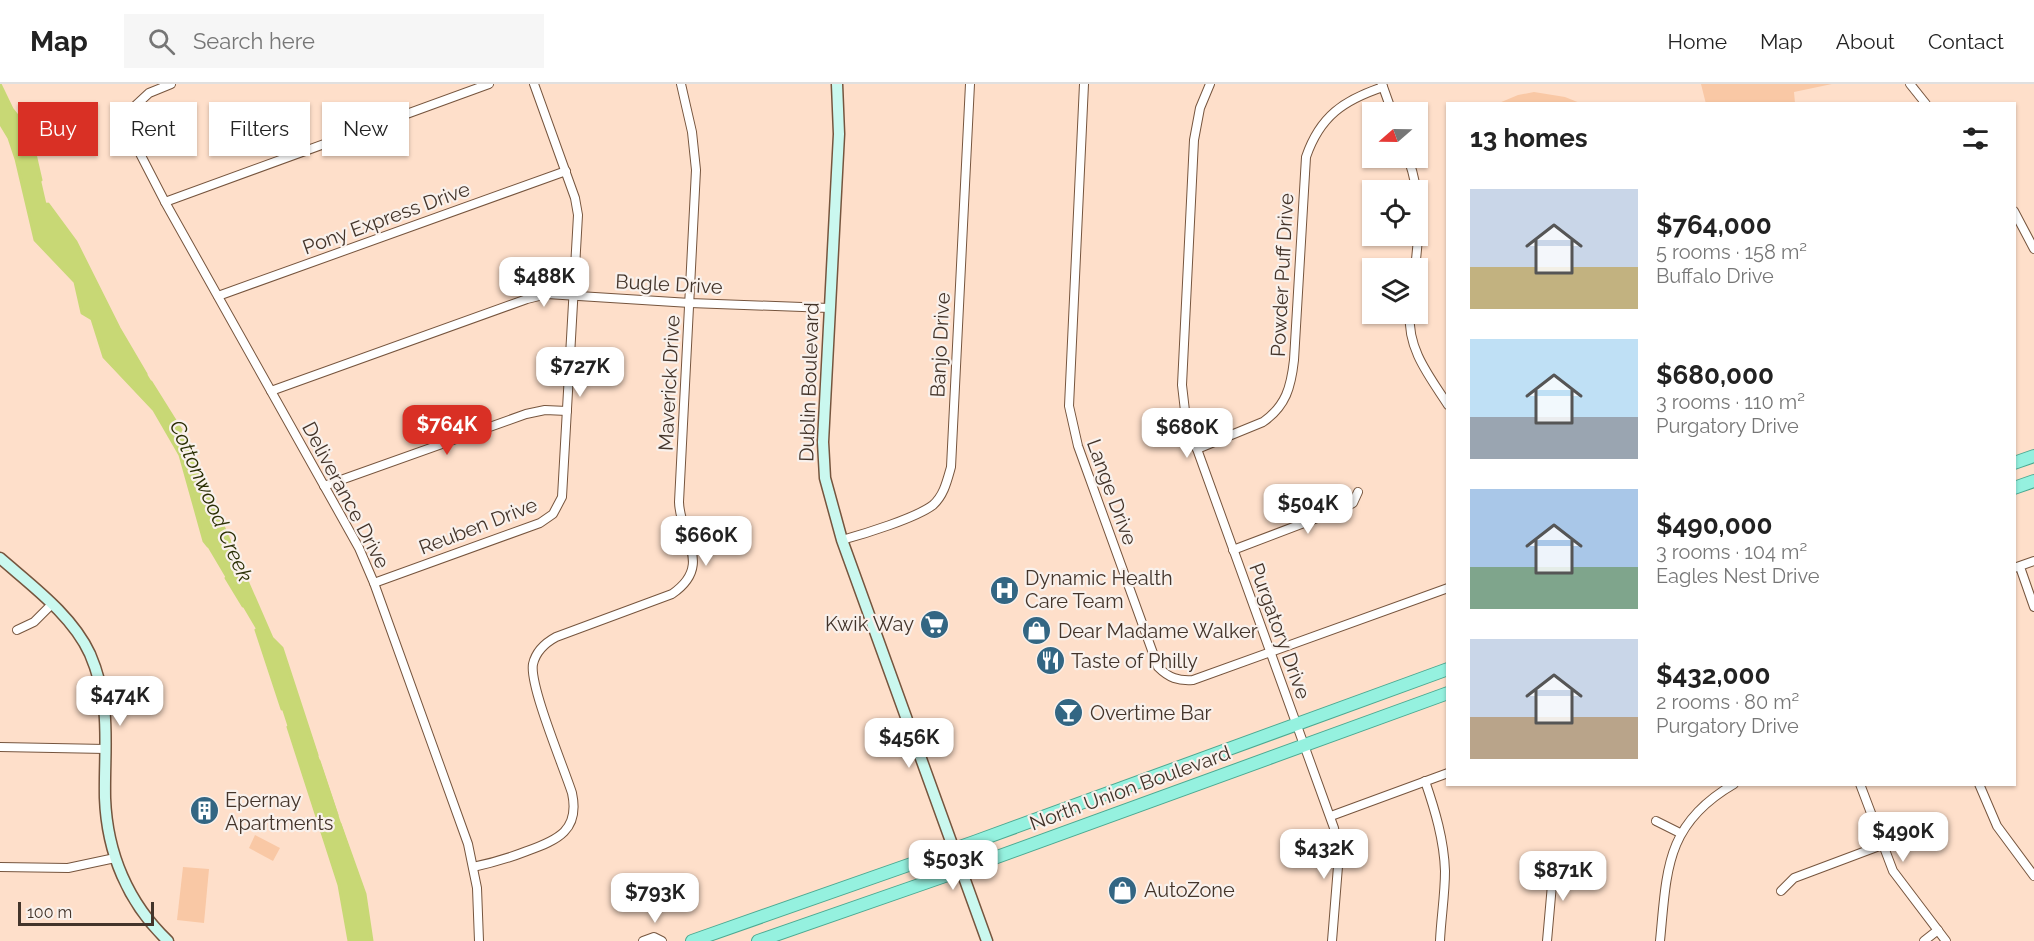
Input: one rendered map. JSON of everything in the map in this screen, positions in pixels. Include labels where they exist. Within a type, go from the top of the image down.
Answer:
[{"type":"main road","name":"Dublin Boulevard","points":[[837,84],[839,134],[823,460],[828,494],[842,540],[987,941]]},
{"type":"main road","points":[[2016,462],[2034,456]]},
{"type":"main road","points":[[2016,487],[2034,481]]},
{"type":"main road","points":[[0,558],[52,604],[70,624],[84,643],[99,676],[106,711],[106,812],[115,858],[140,909],[168,941]]},
{"type":"main road","name":"North Union Boulevard","points":[[692,941],[953,850],[1446,670]]},
{"type":"main road","name":"North Union Boulevard","points":[[758,941],[961,870],[1446,694]]},
{"type":"street","points":[[139,102],[149,93],[171,84]]},
{"type":"street","points":[[165,202],[489,84]]},
{"type":"street","name":"Reuben Drive","points":[[374,583],[540,523],[554,514],[562,497],[578,215],[566,171],[534,84]]},
{"type":"street","name":"Maverick Drive","points":[[681,84],[696,157],[679,502],[679,510],[693,555],[692,575]]},
{"type":"street","name":"Banjo Drive","points":[[842,540],[914,515],[932,505],[939,498],[948,478],[951,467],[970,84]]},
{"type":"street","name":"Lange Drive","points":[[1084,84],[1068,385],[1070,413],[1078,446],[1158,667],[1174,679],[1193,680],[1446,589]]},
{"type":"street","name":"Purgatory Drive","points":[[1210,84],[1200,108],[1194,140],[1182,360],[1183,399],[1197,449],[1331,816],[1339,854],[1332,941]]},
{"type":"street","points":[[1910,84],[1924,102]]},
{"type":"street","points":[[1383,85],[1389,102]]},
{"type":"street","name":"Powder Puff Drive","points":[[1197,449],[1263,422],[1272,416],[1286,399],[1290,390],[1294,360],[1306,157],[1311,141],[1326,119],[1338,108],[1359,95],[1383,85]]},
{"type":"street","name":"Deliverance Drive","points":[[140,156],[359,548],[374,583],[464,834],[477,888],[479,941]]},
{"type":"street","points":[[1411,168],[1417,188],[1420,220],[1416,258]]},
{"type":"street","name":"Pony Express Drive","points":[[218,296],[566,171]]},
{"type":"street","points":[[2016,215],[2034,249]]},
{"type":"street","name":"Bugle Drive","points":[[271,391],[527,299],[547,294],[690,303],[829,308]]},
{"type":"street","points":[[1411,324],[1418,357],[1446,402]]},
{"type":"street","points":[[324,486],[526,414],[545,410],[567,411]]},
{"type":"street","points":[[1233,550],[1346,507],[1353,503],[1358,492]]},
{"type":"street","points":[[2034,561],[2017,568],[2034,607]]},
{"type":"street","points":[[473,867],[499,862],[552,842],[567,829],[572,820],[574,802],[572,793],[533,683],[533,663],[541,648],[556,637],[665,597],[680,588],[692,575],[701,580]]},
{"type":"street","points":[[16,630],[34,622],[52,604]]},
{"type":"street","points":[[0,747],[106,749]]},
{"type":"street","points":[[1331,816],[1446,774]]},
{"type":"street","points":[[1425,781],[1438,824],[1444,856],[1440,941]]},
{"type":"street","points":[[1660,941],[1668,864],[1680,833],[1711,800],[1731,786]]},
{"type":"street","points":[[1861,786],[1893,871],[1946,941]]},
{"type":"street","points":[[1980,786],[1997,826],[2034,876]]},
{"type":"street","points":[[1656,820],[1680,833]]},
{"type":"street","points":[[1781,891],[1794,878],[1882,845]]},
{"type":"street","points":[[0,867],[68,868],[115,858]]},
{"type":"street","points":[[1547,941],[1554,862]]},
{"type":"street","points":[[1924,941],[1938,930]]},
{"type":"street","points":[[643,941],[654,937],[662,941]]},
{"type":"shaded area","points":[[1701,84],[1832,84],[1794,92],[1795,102],[1706,102]]},
{"type":"shaded area","points":[[1534,92],[1565,97],[1578,102],[1501,102],[1518,95]]},
{"type":"shaded area","points":[[255,835],[280,848],[273,861],[249,848]]},
{"type":"shaded area","points":[[183,867],[209,869],[204,923],[177,920]]},
{"type":"water","points":[[0,84],[18,117],[18,156],[35,156],[46,202],[76,242],[119,328],[180,428],[272,638],[282,648],[365,894],[372,941],[349,941],[339,885],[256,629],[204,541],[180,455],[154,410],[104,357],[92,319],[82,313],[75,282],[35,240],[16,159],[9,138],[0,123]]},
{"type":"waterway","name":"Cottonwood Creek","points":[[0,84],[12,109],[30,132],[41,180]]},
{"type":"waterway","name":"Cottonwood Creek","points":[[0,123],[9,138],[16,159],[35,240],[75,282],[82,313],[92,319],[104,357],[154,410],[180,455],[204,541],[208,546]]},
{"type":"waterway","name":"Cottonwood Creek","points":[[48,204],[76,242],[119,328],[146,374]]},
{"type":"waterway","name":"Cottonwood Creek","points":[[151,382],[181,430]]},
{"type":"waterway","name":"Cottonwood Creek","points":[[185,439],[272,638],[282,648],[317,755]]},
{"type":"waterway","name":"Cottonwood Creek","points":[[226,578],[243,606]]},
{"type":"waterway","name":"Cottonwood Creek","points":[[256,630],[282,709]]},
{"type":"waterway","name":"Cottonwood Creek","points":[[288,727],[339,885],[349,941]]},
{"type":"waterway","name":"Cottonwood Creek","points":[[319,761],[337,815]]},
{"type":"waterway","name":"Cottonwood Creek","points":[[340,824],[365,894],[372,941]]},
{"type":"place","name":"Dynamic Health Care Team","points":[[1004,590]]},
{"type":"place","name":"Kwik Way","points":[[935,624]]},
{"type":"place","name":"Dear Madame Walker","points":[[1037,631]]},
{"type":"place","name":"Taste of Philly","points":[[1050,661]]},
{"type":"place","name":"Overtime Bar","points":[[1069,713]]},
{"type":"place","name":"Epernay Apartments","points":[[204,811]]},
{"type":"place","name":"AutoZone","points":[[1123,890]]}]
